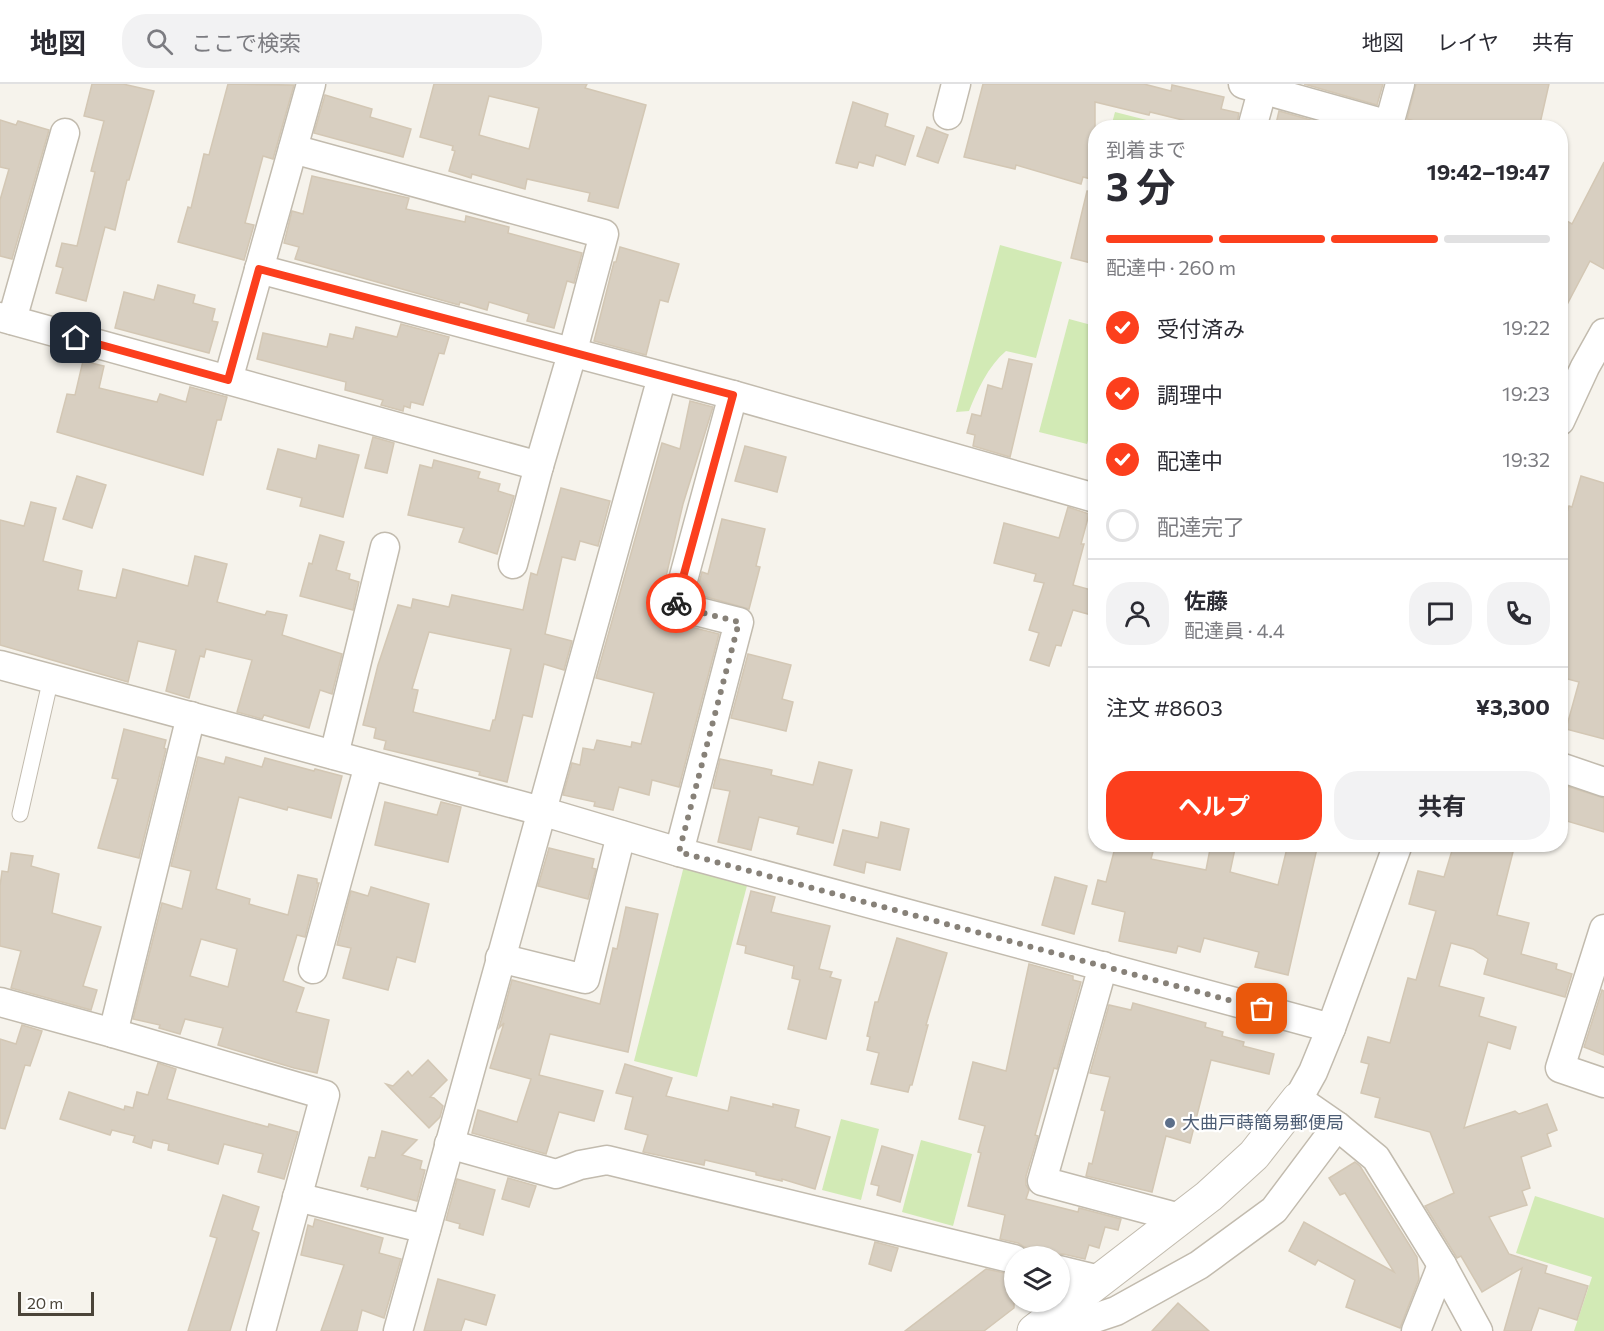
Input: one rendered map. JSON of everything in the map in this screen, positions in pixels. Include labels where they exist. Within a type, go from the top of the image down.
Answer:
[{"type":"street","points":[[228,380],[311,84]]},
{"type":"street","points":[[948,115],[957,84]]},
{"type":"street","points":[[1391,120],[1400,84]]},
{"type":"street","points":[[1253,120],[1256,86],[1369,120]]},
{"type":"street","points":[[65,133],[6,319],[539,466]]},
{"type":"street","points":[[293,149],[604,234],[513,564]]},
{"type":"street","points":[[259,269],[733,395],[1088,496]]},
{"type":"street","points":[[1568,409],[1594,371],[1604,333]]},
{"type":"street","points":[[398,1331],[662,377]]},
{"type":"street","points":[[679,852],[739,622],[676,606],[733,395]]},
{"type":"street","points":[[334,755],[386,547]]},
{"type":"street","points":[[0,665],[1331,1028]]},
{"type":"street","points":[[112,1033],[191,716]]},
{"type":"street","points":[[313,969],[369,765]]},
{"type":"street","points":[[1568,770],[1604,782]]},
{"type":"street","points":[[500,958],[585,979],[621,835]]},
{"type":"street","points":[[1034,1331],[1209,1196],[1254,1155],[1298,1099],[1313,1072],[1331,1028],[1395,852]]},
{"type":"street","points":[[1604,929],[1560,1068],[1604,1083]]},
{"type":"street","points":[[1102,966],[1042,1181],[1180,1218]]},
{"type":"street","points":[[0,1002],[325,1095],[261,1331]]},
{"type":"street","points":[[1298,1099],[1337,1126],[1376,1158],[1442,1265],[1478,1331]]},
{"type":"street","points":[[1056,1331],[1104,1324],[1116,1311],[1199,1265],[1274,1210],[1337,1126]]},
{"type":"street","points":[[449,1144],[556,1174],[607,1160],[1004,1257]]},
{"type":"street","points":[[297,1197],[426,1229]]},
{"type":"street","points":[[1416,1331],[1442,1265]]},
{"type":"street","points":[[1070,1273],[1100,1280]]},
{"type":"lane","points":[[20,814],[51,678]]},
{"type":"green space","points":[[1115,112],[1146,120],[1113,120]]},
{"type":"green space","points":[[1000,245],[1062,262],[1036,358],[1006,351],[988,371],[969,411],[956,412]]},
{"type":"green space","points":[[1069,319],[1088,324],[1087,444],[1039,432]]},
{"type":"green space","points":[[685,862],[749,878],[697,1077],[634,1061]]},
{"type":"green space","points":[[841,1119],[879,1129],[861,1200],[822,1190]]},
{"type":"green space","points":[[921,1140],[972,1154],[953,1226],[902,1212]]},
{"type":"green space","points":[[1535,1196],[1604,1218],[1604,1331],[1574,1331],[1592,1277],[1516,1253]]},
{"type":"building","points":[[92,84],[123,84],[154,91],[129,180],[127,180],[115,230],[105,227],[86,301],[56,293],[63,268],[56,266],[62,243],[77,246],[95,172],[91,171],[104,121],[84,116]]},
{"type":"building","points":[[228,84],[294,85],[273,159],[263,156],[245,223],[254,225],[244,260],[178,242],[188,207],[191,208],[204,154],[209,155]]},
{"type":"building","points":[[434,84],[587,84],[585,88],[646,105],[618,208],[588,201],[590,193],[527,179],[525,189],[472,174],[471,178],[449,171],[455,151],[452,150],[453,146],[420,137]],"holes":[[[489,96],[539,108],[529,149],[479,135]]]},
{"type":"building","points":[[983,84],[1144,84],[1171,91],[1172,85],[1224,97],[1221,109],[1239,113],[1238,120],[1182,120],[1150,112],[1149,115],[1095,102],[1095,120],[1088,120],[1088,178],[1083,177],[1081,184],[1016,165],[1015,169],[964,157]]},
{"type":"building","points":[[1304,84],[1383,84],[1377,105]]},
{"type":"building","points":[[1416,84],[1549,84],[1541,120],[1407,119]]},
{"type":"building","points":[[325,95],[372,109],[370,117],[411,129],[403,157],[314,133]]},
{"type":"building","points":[[853,102],[888,114],[885,126],[914,136],[905,165],[876,155],[873,166],[859,162],[857,168],[836,163]]},
{"type":"building","points":[[1279,111],[1311,120],[1277,120]]},
{"type":"building","points":[[0,120],[16,125],[18,121],[49,130],[12,259],[0,256],[0,200],[9,169],[0,167]]},
{"type":"building","points":[[927,127],[948,135],[938,163],[917,156]]},
{"type":"building","points":[[1604,162],[1604,269],[1590,261],[1568,303],[1568,222],[1572,224]]},
{"type":"building","points":[[312,176],[409,198],[406,209],[465,222],[466,216],[509,227],[508,233],[582,253],[574,283],[567,281],[554,328],[527,321],[529,314],[489,302],[487,310],[460,302],[459,305],[295,259],[299,247],[284,243],[292,211],[303,214]]},
{"type":"building","points":[[1087,191],[1088,191],[1088,262],[1071,258]]},
{"type":"building","points":[[620,247],[679,264],[668,302],[660,300],[646,355],[594,341]]},
{"type":"building","points":[[158,285],[195,295],[193,303],[215,309],[212,321],[218,322],[209,353],[115,328],[124,292],[154,300]]},
{"type":"building","points":[[401,324],[449,337],[444,354],[439,353],[423,405],[411,402],[410,408],[404,406],[403,411],[381,405],[383,400],[345,390],[346,382],[257,359],[263,333],[327,347],[330,334],[353,339],[356,327],[397,337]]},
{"type":"building","points":[[1009,359],[1032,364],[1010,457],[973,446],[975,435],[967,433],[972,414],[981,416],[988,385],[1002,389]]},
{"type":"building","points":[[83,361],[104,366],[99,388],[157,402],[160,394],[186,402],[190,387],[227,397],[221,420],[217,420],[203,475],[57,432],[67,394],[75,395]]},
{"type":"building","points":[[690,401],[713,407],[683,504],[660,610],[671,622],[719,634],[679,787],[652,780],[649,795],[619,787],[613,810],[594,806],[595,802],[563,795],[572,763],[580,765],[583,748],[594,750],[597,740],[631,747],[632,742],[641,744],[654,693],[596,678],[662,443],[680,449]]},
{"type":"building","points":[[373,437],[394,443],[387,473],[365,468]]},
{"type":"building","points":[[319,445],[359,455],[343,517],[300,506],[302,498],[267,489],[278,449],[316,459]]},
{"type":"building","points":[[745,446],[786,457],[777,492],[735,481]]},
{"type":"building","points":[[434,460],[480,472],[478,478],[500,484],[498,491],[514,496],[497,554],[459,542],[464,528],[408,515],[420,465],[432,468]]},
{"type":"building","points":[[77,476],[106,485],[92,528],[63,519]]},
{"type":"building","points":[[1581,476],[1604,483],[1604,739],[1568,730],[1579,682],[1568,679],[1568,509],[1569,506],[1572,507]]},
{"type":"building","points":[[561,488],[610,501],[598,546],[580,541],[575,560],[562,557],[545,634],[572,641],[564,670],[544,664],[532,717],[523,715],[507,782],[479,775],[480,772],[384,749],[386,741],[374,738],[376,728],[363,725],[378,665],[398,605],[411,608],[413,599],[449,607],[452,595],[523,610],[531,573],[537,575]],"holes":[[[429,632],[511,649],[495,720],[493,720],[490,731],[413,712],[418,690],[412,689]]]},
{"type":"building","points":[[31,502],[56,508],[43,561],[82,571],[78,590],[116,598],[123,569],[188,586],[195,556],[227,564],[217,602],[265,615],[267,611],[287,615],[282,635],[342,654],[332,694],[320,690],[309,728],[264,715],[262,719],[237,712],[252,660],[206,649],[204,657],[200,656],[189,698],[166,691],[176,650],[138,641],[128,682],[0,645],[0,520],[24,526]]},
{"type":"building","points":[[1068,507],[1088,514],[1081,544],[1084,544],[1073,585],[1088,589],[1088,614],[1073,610],[1061,646],[1056,645],[1049,666],[1030,660],[1039,633],[1029,630],[1044,583],[1034,581],[1036,574],[994,563],[1004,523],[1059,538]]},
{"type":"building","points":[[722,519],[765,529],[756,566],[760,567],[749,609],[696,594],[702,572],[708,574]]},
{"type":"building","points":[[320,535],[344,542],[336,570],[350,574],[349,579],[359,582],[353,610],[300,596]]},
{"type":"building","points":[[748,654],[791,665],[782,699],[793,702],[786,731],[731,718]]},
{"type":"building","points":[[124,729],[166,740],[164,748],[166,749],[139,858],[98,848],[118,779],[112,778]]},
{"type":"building","points":[[198,757],[224,764],[226,757],[262,767],[265,758],[342,776],[331,818],[288,807],[287,810],[239,797],[216,889],[250,899],[249,904],[288,915],[298,875],[317,879],[319,883],[305,937],[297,935],[283,981],[304,988],[296,1012],[329,1020],[317,1073],[218,1045],[223,1028],[185,1019],[180,1034],[159,1028],[160,1025],[133,1019],[162,903],[182,909],[191,871],[171,866]],"holes":[[[201,939],[237,949],[228,987],[190,976]]]},
{"type":"building","points":[[720,759],[772,770],[771,775],[813,785],[819,762],[852,770],[833,843],[797,834],[799,827],[759,817],[751,850],[718,842],[730,791],[713,788]]},
{"type":"building","points":[[1568,787],[1604,798],[1604,832],[1568,821]]},
{"type":"building","points":[[385,802],[437,815],[441,802],[461,807],[448,862],[375,845]]},
{"type":"building","points":[[881,822],[909,829],[900,870],[866,862],[864,873],[834,865],[843,830],[878,838]]},
{"type":"building","points":[[549,848],[594,859],[592,868],[596,869],[588,899],[538,886]]},
{"type":"building","points":[[1114,852],[1153,852],[1151,859],[1206,870],[1209,852],[1234,852],[1230,872],[1278,885],[1286,852],[1316,852],[1288,975],[1255,967],[1259,952],[1204,938],[1200,952],[1178,946],[1176,953],[1119,941],[1125,912],[1092,904],[1098,880],[1106,882]]},
{"type":"building","points":[[1452,852],[1513,852],[1497,915],[1529,923],[1521,954],[1557,964],[1556,969],[1572,974],[1565,997],[1484,974],[1488,959],[1473,949],[1451,943],[1439,986],[1484,998],[1479,1016],[1516,1027],[1510,1049],[1488,1042],[1464,1128],[1515,1111],[1519,1114],[1547,1104],[1557,1130],[1547,1134],[1551,1146],[1521,1157],[1530,1188],[1522,1191],[1527,1205],[1489,1217],[1509,1254],[1547,1266],[1545,1273],[1588,1286],[1577,1320],[1539,1308],[1531,1331],[1504,1331],[1522,1268],[1482,1292],[1461,1256],[1457,1258],[1425,1206],[1454,1193],[1430,1132],[1375,1117],[1380,1098],[1361,1093],[1369,1064],[1361,1062],[1368,1037],[1390,1043],[1408,978],[1416,980],[1436,911],[1409,904],[1418,871],[1444,877]]},
{"type":"building","points":[[11,853],[33,856],[31,866],[59,874],[52,913],[101,927],[83,986],[97,990],[91,1010],[11,988],[21,951],[0,946],[0,886],[2,871],[8,872]]},
{"type":"building","points":[[1055,877],[1087,886],[1074,934],[1042,925]]},
{"type":"building","points":[[371,887],[429,904],[415,962],[397,957],[388,990],[343,978],[351,948],[337,945],[351,891],[368,896]]},
{"type":"building","points":[[751,891],[775,897],[771,912],[830,926],[819,969],[832,972],[830,977],[841,980],[826,1039],[788,1029],[800,980],[792,978],[794,966],[745,953],[746,946],[737,944]]},
{"type":"building","points":[[626,907],[658,914],[628,1052],[550,1034],[539,1075],[603,1091],[594,1121],[559,1112],[546,1154],[472,1133],[478,1110],[517,1122],[531,1079],[490,1068],[504,1023],[499,1028],[512,980],[600,1004],[613,948],[617,949]]},
{"type":"building","points":[[897,938],[947,953],[926,1025],[928,1025],[912,1085],[908,1092],[871,1084],[879,1053],[867,1050],[870,1037],[867,1036],[875,1002],[878,1002]]},
{"type":"building","points":[[1029,964],[1073,976],[1073,980],[1081,982],[1057,1069],[1054,1068],[1035,1135],[1038,1136],[1026,1176],[1026,1185],[1029,1190],[1026,1199],[1078,1212],[1079,1208],[1121,1219],[1118,1230],[1105,1227],[1099,1248],[1089,1245],[1085,1259],[1070,1256],[1070,1246],[1023,1246],[1000,1239],[1005,1215],[968,1206],[985,1126],[959,1119],[973,1062],[1006,1071]]},
{"type":"building","points":[[1602,990],[1604,991],[1604,1055],[1584,1047]]},
{"type":"building","points":[[1133,1003],[1206,1023],[1205,1027],[1223,1032],[1222,1036],[1244,1042],[1243,1046],[1274,1054],[1269,1074],[1211,1060],[1190,1143],[1166,1136],[1152,1192],[1086,1176],[1089,1163],[1092,1164],[1105,1111],[1101,1110],[1110,1077],[1090,1073],[1109,1005],[1131,1010]]},
{"type":"building","points":[[22,1025],[42,1031],[30,1066],[25,1065],[5,1129],[0,1128],[0,1039],[16,1044]]},
{"type":"building","points":[[428,1060],[447,1080],[430,1097],[443,1106],[440,1117],[429,1128],[386,1084],[393,1086],[408,1071],[412,1076]]},
{"type":"building","points":[[158,1063],[176,1069],[167,1099],[268,1127],[269,1124],[298,1132],[284,1179],[258,1172],[263,1154],[224,1144],[218,1164],[168,1150],[169,1144],[153,1140],[151,1148],[133,1142],[135,1136],[112,1130],[110,1135],[60,1119],[69,1092],[124,1110],[125,1106],[133,1108],[137,1092],[148,1095]]},
{"type":"building","points":[[625,1064],[672,1078],[666,1096],[728,1111],[731,1097],[773,1107],[773,1104],[799,1110],[795,1127],[830,1137],[815,1189],[705,1160],[704,1165],[643,1152],[648,1135],[625,1129],[633,1097],[616,1093]]},
{"type":"building","points":[[382,1131],[417,1140],[402,1155],[422,1161],[420,1169],[425,1170],[417,1201],[369,1188],[367,1190],[368,1188],[361,1186],[369,1157],[375,1158]]},
{"type":"building","points":[[882,1146],[913,1155],[900,1202],[877,1195],[879,1186],[871,1184]]},
{"type":"building","points":[[1355,1162],[1360,1166],[1417,1257],[1419,1279],[1400,1328],[1346,1307],[1355,1280],[1318,1260],[1315,1265],[1289,1251],[1304,1222],[1394,1272],[1345,1193],[1340,1195],[1329,1178]]},
{"type":"building","points":[[508,1178],[536,1186],[529,1207],[502,1199]]},
{"type":"building","points":[[457,1179],[495,1190],[483,1235],[459,1228],[460,1224],[446,1220]]},
{"type":"building","points":[[223,1195],[259,1207],[252,1230],[259,1233],[230,1331],[188,1331],[217,1238],[210,1236]]},
{"type":"building","points":[[315,1219],[383,1238],[379,1253],[401,1259],[384,1318],[362,1310],[357,1331],[321,1331],[344,1265],[301,1255],[308,1225],[313,1227]]},
{"type":"building","points":[[875,1242],[898,1248],[891,1271],[869,1264]]},
{"type":"building","points":[[986,1269],[1004,1273],[1004,1312],[1009,1312],[984,1331],[905,1331]]},
{"type":"building","points":[[438,1279],[495,1295],[486,1325],[465,1319],[461,1331],[424,1331]]},
{"type":"building","points":[[1178,1303],[1209,1331],[1152,1331]]},
{"type":"way so far","points":[[676,603],[676,606],[739,622],[679,852],[1262,1009]]},
{"type":"place","name":"大曲戸蒔簡易郵便局","points":[[1170,1123]]},
{"type":"route","points":[[76,338],[228,380],[259,269],[733,395],[676,603]]}]
